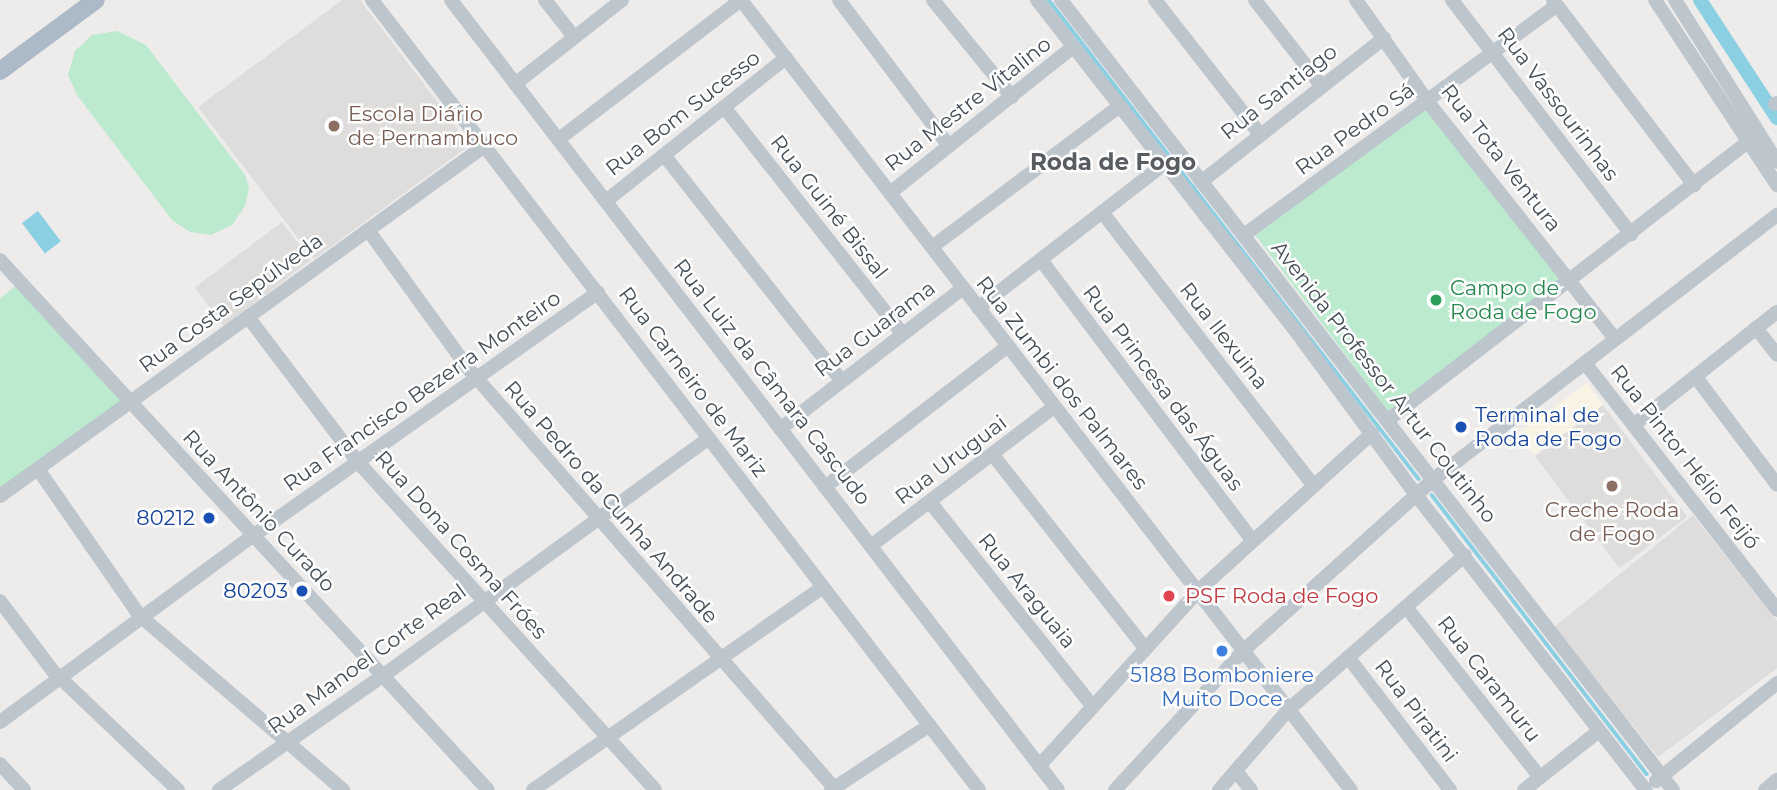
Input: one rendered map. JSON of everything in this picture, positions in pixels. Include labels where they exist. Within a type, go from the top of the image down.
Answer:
[{"type":"main road","points":[[0,71],[96,0]]},
{"type":"street","name":"Rua Carneiro de Mariz","points":[[372,0],[979,790]]},
{"type":"street","name":"Rua Luiz da Câmara Cascudo","points":[[451,0],[1058,790]]},
{"type":"street","points":[[545,0],[574,37]]},
{"type":"street","points":[[515,84],[622,0]]},
{"type":"street","points":[[559,139],[741,0]]},
{"type":"street","name":"Rua Zumbi dos Palmares","points":[[741,0],[1351,790]]},
{"type":"street","points":[[839,0],[949,146]]},
{"type":"street","points":[[933,0],[1012,97]]},
{"type":"street","name":"Avenida Professor Artur Coutinho","points":[[1037,0],[1645,790]]},
{"type":"street","name":"Avenida Professor Artur Coutinho","points":[[1061,0],[1673,790]]},
{"type":"street","points":[[1155,0],[1259,133]]},
{"type":"street","points":[[1255,0],[1321,85]]},
{"type":"street","name":"Rua Tota Ventura","points":[[1356,0],[1428,102],[1572,280],[1615,339]]},
{"type":"street","name":"Rua Vassourinhas","points":[[1452,0],[1631,234]]},
{"type":"street","points":[[1655,0],[1777,186]]},
{"type":"street","points":[[1675,0],[1777,162]]},
{"type":"street","points":[[1555,3],[1694,185]]},
{"type":"street","name":"Rua Pedro Sá","points":[[1244,235],[1494,54],[1555,3]]},
{"type":"street","name":"Rua Santiago","points":[[1201,182],[1259,133],[1384,38]]},
{"type":"street","name":"Rua Mestre Vitalino","points":[[890,193],[1073,47]]},
{"type":"street","name":"Rua Bom Sucesso","points":[[606,201],[786,58]]},
{"type":"street","points":[[932,247],[1120,106]]},
{"type":"street","name":"Rua Guiné Bissal","points":[[724,107],[902,333]]},
{"type":"street","points":[[1388,419],[1747,143]]},
{"type":"street","name":"Rua Costa Sepúlveda","points":[[0,496],[486,145]]},
{"type":"street","points":[[664,155],[841,380]]},
{"type":"street","points":[[978,308],[1164,164]]},
{"type":"street","name":"Rua Ilexuina","points":[[1102,212],[1313,485]]},
{"type":"street","points":[[1115,790],[1244,650],[1434,479],[1777,215]]},
{"type":"street","name":"Rua Pedro da Cunha Andrade","points":[[368,230],[457,356],[834,789]]},
{"type":"street","name":"Rua Antônio Curado","points":[[0,260],[488,790]]},
{"type":"street","name":"Rua Princesa das Águas","points":[[1041,260],[1252,540]]},
{"type":"street","name":"Rua Guarama","points":[[780,429],[963,288]]},
{"type":"street","name":"Rua Francisco Bezerra Monteiro","points":[[0,722],[254,535],[598,292]]},
{"type":"street","points":[[1634,424],[1777,312]]},
{"type":"street","name":"Rua Dona Cosma Fróes","points":[[248,317],[358,462],[655,790]]},
{"type":"street","points":[[1756,328],[1777,355]]},
{"type":"street","points":[[825,487],[1008,346]]},
{"type":"street","name":"Rua Pintor Hélio Feijó","points":[[1585,363],[1774,600]]},
{"type":"street","points":[[1695,376],[1777,485]]},
{"type":"street","name":"Rua Uruguai","points":[[872,545],[1054,407]]},
{"type":"street","points":[[1039,766],[1144,647],[1198,591],[1372,433]]},
{"type":"street","name":"Rua Manoel Corte Real","points":[[219,790],[384,676],[709,438]]},
{"type":"street","points":[[993,455],[1144,647]]},
{"type":"street","points":[[38,470],[135,609],[342,790]]},
{"type":"street","name":"Rua Araguaia","points":[[930,502],[1091,706]]},
{"type":"street","points":[[1219,790],[1288,710],[1465,555]]},
{"type":"street","points":[[533,790],[822,587]]},
{"type":"street","points":[[0,601],[46,663],[178,790]]},
{"type":"street","name":"Rua Caramuru","points":[[1406,607],[1540,778]]},
{"type":"street","name":"Rua Piratini","points":[[1349,657],[1450,790]]},
{"type":"street","points":[[1645,790],[1777,683]]},
{"type":"street","points":[[834,789],[930,726]]},
{"type":"street","points":[[1524,790],[1600,731]]},
{"type":"street","points":[[0,764],[24,790]]},
{"type":"street","points":[[1236,771],[1251,790]]},
{"type":"shaded area","name":"Escola Diário de Pernambuco","points":[[342,0],[360,0],[470,145],[314,259],[198,107]]},
{"type":"shaded area","points":[[282,222],[311,260],[224,326],[195,288]]},
{"type":"shaded area","points":[[1587,383],[1603,405],[1534,455],[1518,433]]},
{"type":"shaded area","name":"Creche Roda de Fogo","points":[[1603,405],[1687,517],[1619,568],[1535,456]]},
{"type":"shaded area","points":[[1693,515],[1777,621],[1777,668],[1658,757],[1554,627]]},
{"type":"green space","points":[[117,31],[146,45],[245,175],[249,188],[245,206],[232,225],[211,235],[190,232],[172,220],[77,95],[68,75],[75,51],[92,35]]},
{"type":"green space","points":[[1429,105],[1561,281],[1388,411],[1256,236]]},
{"type":"green space","points":[[20,283],[127,404],[0,494],[0,298]]},
{"type":"water","points":[[38,211],[61,241],[45,253],[22,223]]},
{"type":"waterway","points":[[1049,0],[1419,479]]},
{"type":"waterway","points":[[1700,0],[1777,118]]},
{"type":"waterway","points":[[1432,495],[1647,774]]},
{"type":"place","name":"Escola Diário de Pernambuco","points":[[334,126]]},
{"type":"place","name":"Campo de Roda de Fogo","points":[[1436,300]]},
{"type":"place","name":"Terminal de Roda de Fogo","points":[[1461,427]]},
{"type":"place","name":"Creche Roda de Fogo","points":[[1612,486]]},
{"type":"place","name":"80212","points":[[209,518]]},
{"type":"place","name":"80203","points":[[302,591]]},
{"type":"place","name":"PSF Roda de Fogo","points":[[1169,596]]},
{"type":"place","name":"5188 Bomboniere Muito Doce","points":[[1222,651]]},
{"type":"district","name":"Roda de Fogo","points":[[1113,162]]}]
